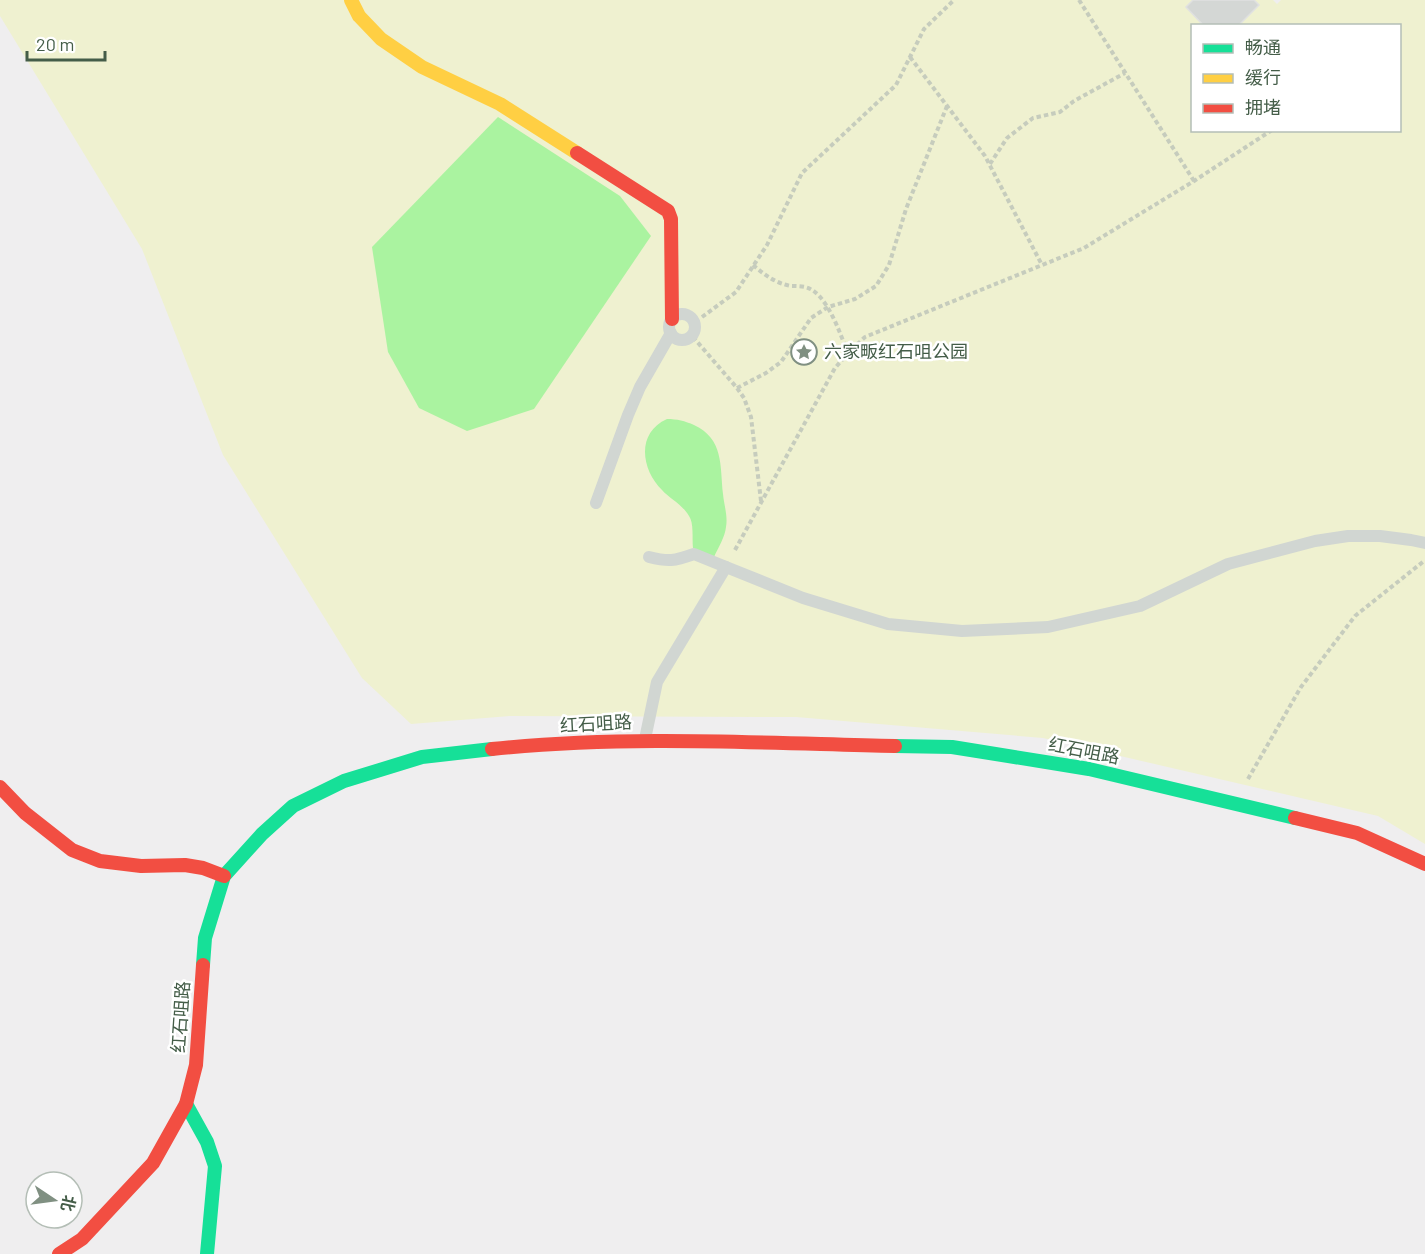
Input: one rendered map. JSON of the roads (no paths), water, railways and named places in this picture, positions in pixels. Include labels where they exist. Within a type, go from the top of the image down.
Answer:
[{"type":"main road","points":[[351,0],[359,16],[389,45],[422,66],[500,104],[668,211],[671,219],[672,326]]},
{"type":"main road","name":"红石咀路","points":[[59,1254],[82,1239],[153,1162],[186,1104],[196,1065],[205,938],[224,876],[262,834],[293,806],[344,781],[422,757],[532,745],[645,740],[952,747],[1089,769],[1357,833],[1425,864]]},
{"type":"main road","points":[[0,787],[25,813],[72,850],[100,861],[141,866],[185,865],[203,868],[224,876]]},
{"type":"main road","points":[[186,1104],[207,1142],[215,1166],[207,1254]]},
{"type":"lane","points":[[596,503],[640,387],[677,315],[684,314],[690,317],[695,329],[692,335],[679,339],[672,326]]},
{"type":"lane","points":[[649,557],[672,561],[694,554],[803,598],[888,624],[962,631],[1048,627],[1140,606],[1228,564],[1315,541],[1348,536],[1380,536],[1425,543]]},
{"type":"lane","points":[[645,740],[657,682],[726,567]]},
{"type":"place","name":"六家畈红石咀公园","points":[[804,352]]}]
